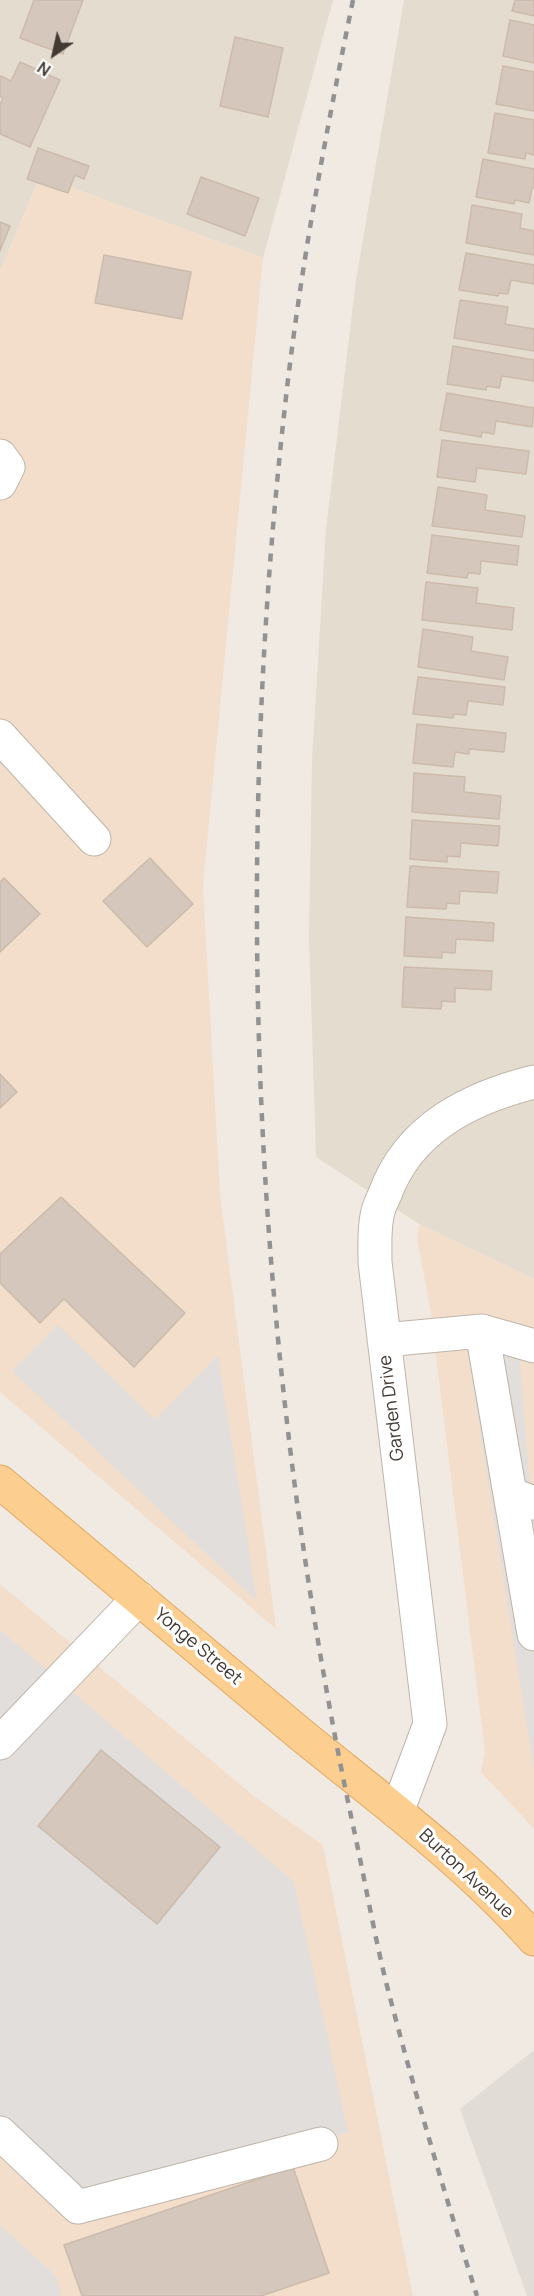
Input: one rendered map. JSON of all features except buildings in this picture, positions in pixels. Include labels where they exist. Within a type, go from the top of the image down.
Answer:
[{"type":"main road","name":"Yonge Street","points":[[0,1482],[397,1812]]},
{"type":"main road","name":"Burton Avenue","points":[[397,1812],[479,1882],[534,1939]]},
{"type":"street","points":[[0,456],[8,467],[0,483]]},
{"type":"street","points":[[0,736],[94,839]]},
{"type":"street","name":"Garden Drive","points":[[397,1812],[430,1724],[375,1262],[377,1215],[393,1172],[416,1142],[441,1121],[470,1104],[509,1088],[534,1082]]},
{"type":"street","points":[[482,1331],[522,1498],[534,1634]]},
{"type":"street","points":[[384,1340],[482,1331],[534,1346]]},
{"type":"street","points":[[0,1743],[139,1598]]},
{"type":"street","points":[[0,2133],[78,2207],[321,2144]]},
{"type":"shaded area","points":[[0,0],[333,0],[263,258],[40,176],[2,267],[0,267]]},
{"type":"shaded area","points":[[404,0],[534,0],[534,1279],[419,1224],[316,1157],[309,937],[312,759],[326,529],[356,280]]},
{"type":"shaded area","points":[[40,176],[263,258],[203,885],[220,1194],[276,1629],[0,1392],[0,267],[2,267]]},
{"type":"shaded area","points":[[419,1224],[534,1279],[534,1829],[481,1772],[485,1752],[430,1308],[417,1238]]},
{"type":"shaded area","points":[[58,1325],[155,1420],[218,1355],[257,1601],[12,1371]]},
{"type":"shaded area","points":[[465,1336],[518,1339],[530,1488],[534,1490],[534,1770]]},
{"type":"shaded area","points":[[0,1584],[254,1796],[323,1845],[413,2296],[0,2296]]},
{"type":"shaded area","points":[[0,1630],[294,1882],[348,2132],[68,2217],[0,2143]]},
{"type":"shaded area","points":[[534,2050],[534,2296],[527,2296],[460,2109]]},
{"type":"shaded area","points":[[0,2225],[55,2275],[62,2296],[0,2296]]},
{"type":"railway","points":[[353,0],[323,155],[297,310],[284,415],[268,591],[259,768],[257,944],[262,1121],[274,1297],[293,1473],[319,1647],[386,1982],[429,2139],[477,2296]]}]
